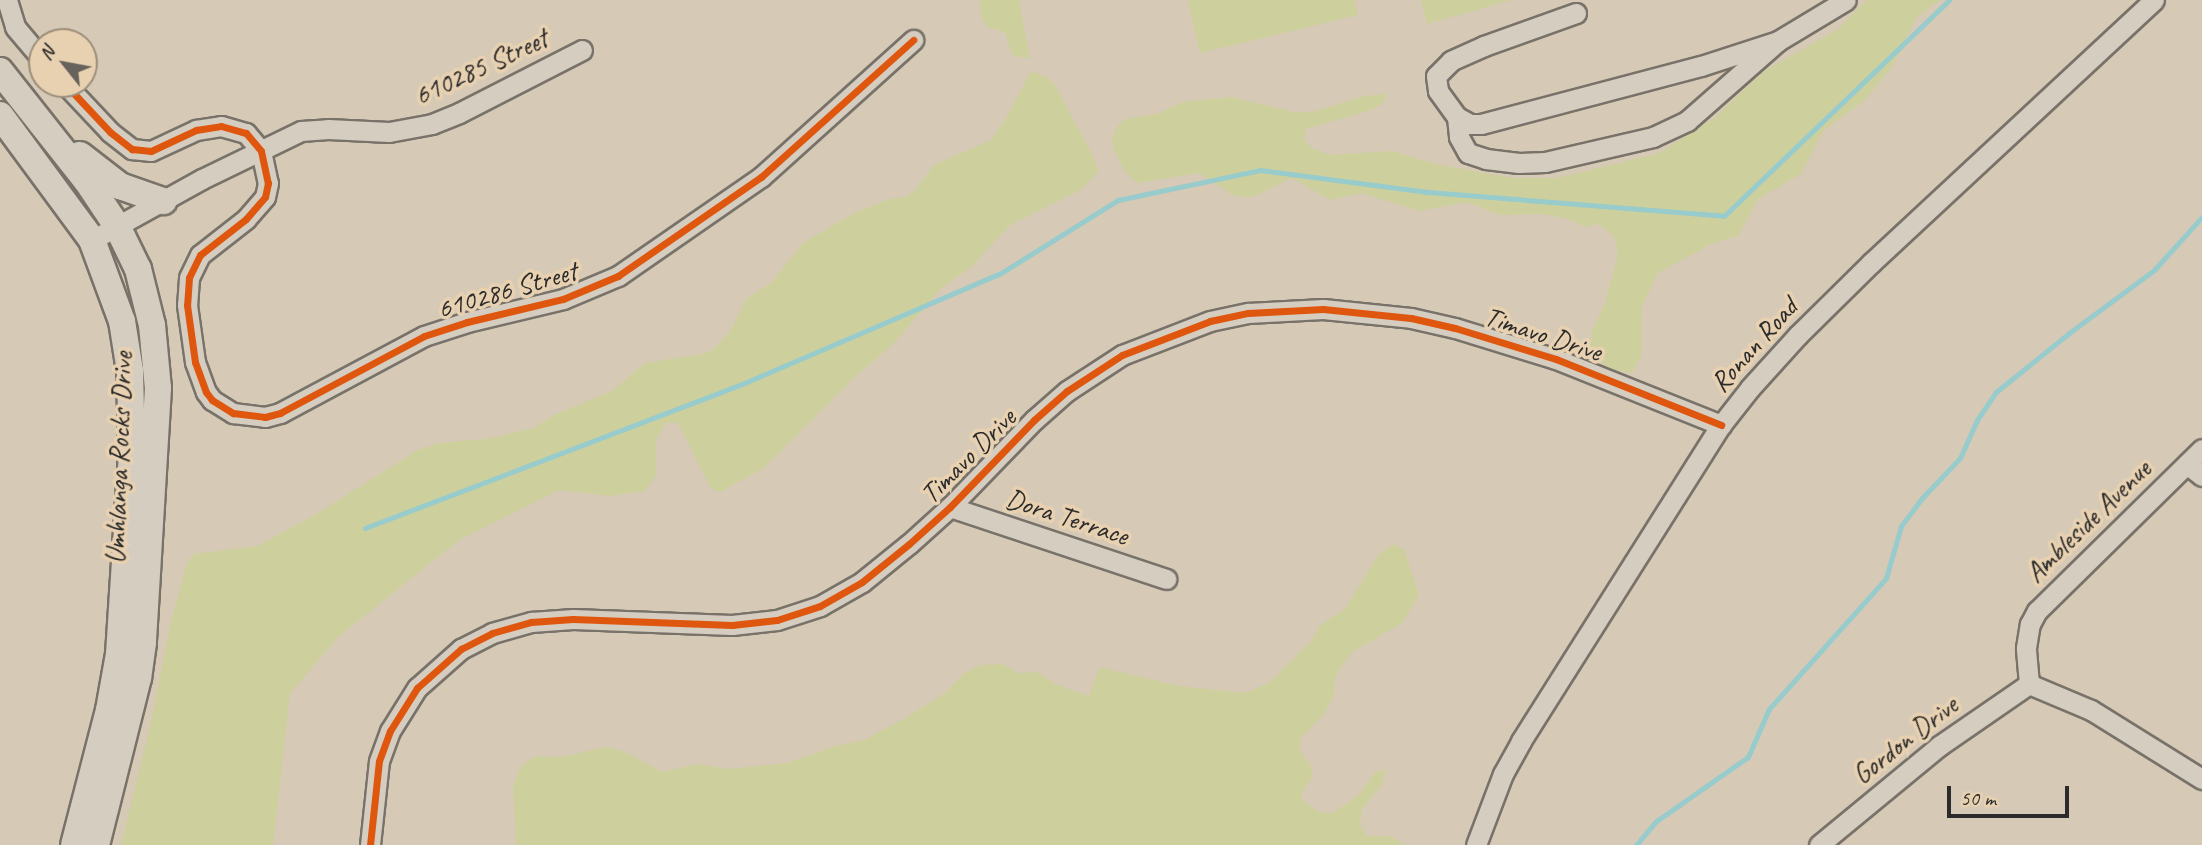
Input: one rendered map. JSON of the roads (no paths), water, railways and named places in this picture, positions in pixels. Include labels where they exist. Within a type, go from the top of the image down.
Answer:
[{"type":"main road","name":"Umhlanga Rocks Drive","points":[[0,71],[87,181],[117,226],[141,280],[152,325],[158,388],[138,678],[96,845]]},
{"type":"main road","points":[[34,114],[104,176],[130,192],[163,201]]},
{"type":"main road","name":"Umhlanga Rocks Drive","points":[[0,115],[92,240],[111,287],[127,348],[132,453],[119,654],[109,710],[74,845]]},
{"type":"street","points":[[7,0],[15,27],[28,42]]},
{"type":"street","points":[[1576,13],[1484,46],[1441,68],[1436,76],[1436,86],[1457,117],[1464,149],[1477,157],[1504,162],[1545,162],[1653,137],[1696,115],[1778,41],[1846,0]]},
{"type":"street","name":"Ronan Road","points":[[1476,845],[1503,774],[1521,741],[1721,425],[1773,362],[1824,309],[2154,0]]},
{"type":"street","name":"610286 Street","points":[[261,151],[268,183],[265,197],[240,224],[200,255],[187,290],[195,362],[206,392],[212,400],[233,414],[256,418],[280,413],[424,336],[467,322],[571,297],[618,276],[761,177],[913,40]]},
{"type":"street","points":[[1457,117],[1469,124],[1481,124],[1701,66],[1778,41]]},
{"type":"street","name":"610285 Street","points":[[92,240],[163,201],[306,130],[389,132],[432,124],[582,50]]},
{"type":"street","points":[[78,98],[110,132],[132,149],[151,151],[196,130],[214,126],[246,133],[261,151]]},
{"type":"street","name":"Timavo Drive","points":[[370,845],[379,761],[398,714],[428,675],[477,639],[531,622],[573,620],[732,625],[777,620],[820,606],[862,582],[950,507],[1034,420],[1095,371],[1162,338],[1210,321],[1248,313],[1323,309],[1411,318],[1455,328],[1556,359],[1721,425]]},
{"type":"street","name":"Ambleside Avenue","points":[[2029,684],[2026,648],[2030,624],[2037,611],[2195,470],[2202,449]]},
{"type":"street","name":"Dora Terrace","points":[[950,507],[1166,579]]},
{"type":"street","points":[[2029,684],[2091,710],[2202,779]]},
{"type":"street","name":"Gordon Drive","points":[[1819,845],[1939,746],[2029,684]]},
{"type":"waterway","points":[[365,528],[742,384],[1001,273],[1118,200],[1260,170],[1428,192],[1724,216],[1949,0]]},
{"type":"waterway","points":[[1636,845],[1655,822],[1748,757],[1769,709],[1886,578],[1901,526],[1922,498],[1960,458],[1977,420],[1996,392],[2154,270],[2202,217]]}]
